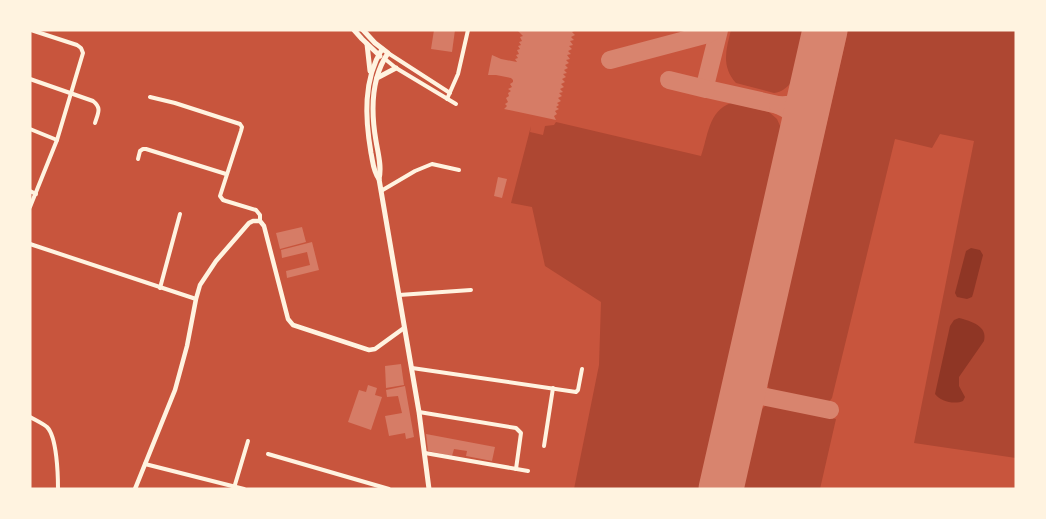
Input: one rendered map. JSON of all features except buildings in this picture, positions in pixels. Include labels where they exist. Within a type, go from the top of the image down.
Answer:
[{"type":"main road","points":[[354,30],[383,54],[374,77]]},
{"type":"main road","points":[[365,37],[374,77],[373,117],[381,172],[379,179],[419,412],[429,489]]},
{"type":"main road","points":[[374,77],[396,68]]},
{"type":"street","points":[[30,207],[57,140],[82,59],[82,50],[77,45],[31,30]]},
{"type":"street","points":[[447,99],[460,64],[468,30]]},
{"type":"street","points":[[383,54],[450,93]]},
{"type":"street","points":[[383,54],[396,68],[456,104]]},
{"type":"street","points":[[30,79],[93,100],[99,108],[94,123]]},
{"type":"street","points":[[150,97],[240,124],[242,127],[226,174],[221,198],[256,210],[260,215],[288,319],[293,325],[369,350],[375,349],[404,328]]},
{"type":"street","points":[[30,129],[57,140]]},
{"type":"street","points":[[138,159],[140,151],[146,149],[226,174]]},
{"type":"street","points":[[381,191],[432,164],[459,170]]},
{"type":"street","points":[[30,190],[36,194]]},
{"type":"street","points":[[160,288],[180,214]]},
{"type":"street","points":[[135,489],[175,390],[200,285],[216,261],[249,223],[260,221]]},
{"type":"street","points":[[30,244],[196,299]]},
{"type":"street","points":[[399,295],[471,290]]},
{"type":"street","points":[[411,368],[577,392],[582,369]]},
{"type":"street","points":[[544,446],[553,388]]},
{"type":"street","points":[[419,412],[516,428],[521,433],[516,469]]},
{"type":"street","points":[[30,417],[51,432],[58,489]]},
{"type":"street","points":[[235,488],[248,441]]},
{"type":"street","points":[[424,453],[528,471]]},
{"type":"street","points":[[268,454],[389,489]]},
{"type":"street","points":[[145,464],[244,489]]},
{"type":"shaded area","points":[[731,30],[803,30],[791,83],[782,91],[774,93],[736,83],[728,70],[726,58]]},
{"type":"shaded area","points":[[848,30],[1016,30],[1016,458],[914,443],[974,141],[940,134],[932,148],[895,139],[832,398],[828,403],[824,403],[775,394],[767,384]]},
{"type":"shaded area","points":[[731,103],[769,112],[777,119],[781,128],[700,489],[574,489],[599,365],[601,302],[545,266],[532,207],[511,203],[531,126],[530,132],[543,135],[545,126],[554,125],[556,122],[701,156],[713,118],[723,107]]},
{"type":"shaded area","points":[[971,248],[980,250],[983,255],[972,297],[967,299],[957,297],[955,293],[966,251]]},
{"type":"shaded area","points":[[959,318],[978,325],[985,336],[984,341],[959,377],[959,386],[965,397],[963,401],[948,402],[935,394],[950,326],[954,320]]},
{"type":"shaded area","points":[[771,404],[836,419],[820,489],[743,489],[761,410]]},
{"type":"taxiway","points":[[610,60],[708,34],[715,30]]},
{"type":"taxiway","points":[[719,30],[705,86],[707,89],[778,105],[801,101],[811,91]]},
{"type":"taxiway","points":[[669,80],[706,89]]},
{"type":"taxiway","points":[[778,105],[795,117],[799,125],[800,137]]},
{"type":"taxiway","points":[[742,392],[830,410]]},
{"type":"runway","points":[[721,489],[825,30]]}]
